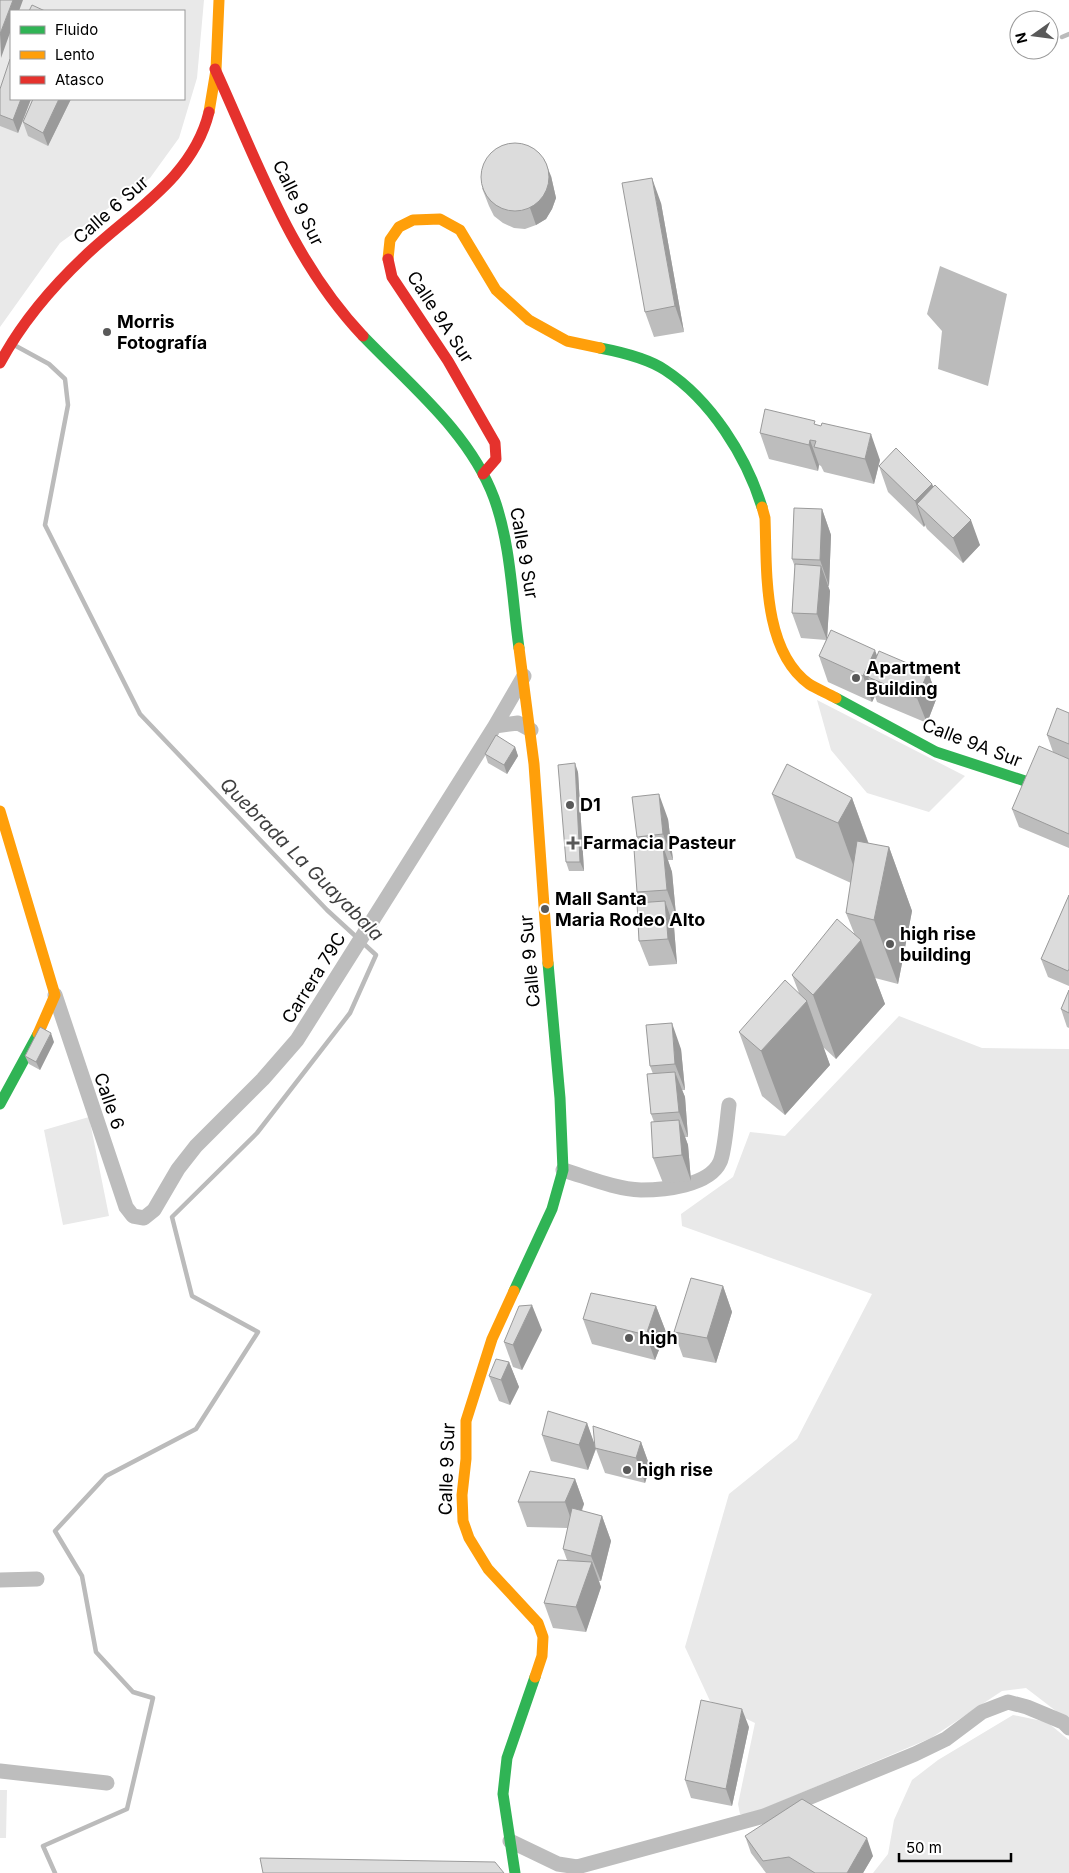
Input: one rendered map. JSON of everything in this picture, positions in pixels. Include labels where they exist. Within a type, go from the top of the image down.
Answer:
[{"type":"street","name":"Calle 9 Sur","points":[[218,0],[215,69],[248,140],[276,210],[316,278],[336,305],[406,379],[459,439],[483,474],[493,494],[503,529],[531,730],[560,1098],[563,1170],[552,1209],[492,1339],[466,1421],[466,1459],[462,1495],[463,1521],[469,1538],[488,1569],[538,1623],[543,1637],[542,1656],[507,1758],[503,1794],[515,1873]]},
{"type":"street","name":"Calle 6 Sur","points":[[0,363],[16,336],[63,276],[164,187],[193,155],[210,110],[215,69]]},
{"type":"street","name":"Calle 9A Sur","points":[[483,474],[496,459],[498,453],[495,443],[448,361],[396,286],[390,269],[388,248],[392,235],[399,227],[418,219],[440,219],[460,230],[496,290],[528,320],[567,342],[622,352],[665,370],[699,399],[729,437],[756,489],[765,518],[769,610],[784,655],[808,683],[936,752],[1028,782]]},
{"type":"street","name":"Carrera 79C","points":[[133,1216],[144,1218],[149,1216],[185,1159],[297,1040],[495,726],[524,676]]},
{"type":"street","points":[[495,726],[518,723],[531,730]]},
{"type":"street","name":"Calle 6","points":[[0,812],[55,995],[126,1207],[133,1216]]},
{"type":"street","points":[[0,1104],[42,1027],[55,995]]},
{"type":"street","points":[[563,1170],[640,1190],[697,1182],[710,1174],[720,1162],[729,1105]]},
{"type":"street","points":[[0,1580],[37,1579]]},
{"type":"street","points":[[510,1841],[558,1864],[577,1867],[764,1816],[914,1754],[946,1739],[982,1712],[1008,1702],[1027,1707],[1063,1722],[1069,1728]]},
{"type":"street","points":[[0,1771],[107,1783]]},
{"type":"shaded area","points":[[0,0],[204,0],[197,78],[179,138],[150,178],[60,243],[0,327]]},
{"type":"shaded area","points":[[940,266],[1007,294],[988,386],[938,369],[942,331],[927,314]]},
{"type":"shaded area","points":[[817,700],[965,776],[929,812],[867,793],[831,750]]},
{"type":"shaded area","points":[[899,1016],[982,1048],[1069,1049],[1069,1721],[1026,1688],[1002,1691],[931,1738],[749,1815],[740,1814],[738,1804],[755,1723],[710,1701],[685,1647],[729,1494],[797,1439],[872,1294],[682,1226],[681,1214],[733,1177],[750,1132],[785,1136]]},
{"type":"shaded area","points":[[89,1117],[109,1216],[63,1225],[44,1130]]},
{"type":"shaded area","points":[[1013,1715],[1047,1722],[1069,1740],[1069,1873],[873,1873],[888,1854],[894,1820],[912,1780],[938,1760]]},
{"type":"shaded area","points":[[0,1790],[7,1790],[6,1838],[0,1838]]},
{"type":"building","points":[[0,0],[13,0],[0,34]]},
{"type":"building","points":[[32,5],[43,10],[30,10]]},
{"type":"building","points":[[10,59],[10,100],[21,100],[13,120],[0,115],[0,89]]},
{"type":"building","points":[[33,100],[59,100],[43,133],[23,122]]},
{"type":"building","points":[[515,143],[528,146],[539,153],[546,164],[549,177],[546,190],[539,201],[528,208],[515,211],[502,208],[491,201],[484,190],[481,177],[484,164],[491,153],[502,146]]},
{"type":"building","points":[[652,178],[675,306],[645,312],[622,183]]},
{"type":"building","points":[[765,409],[815,421],[814,424],[821,426],[822,423],[871,434],[865,459],[814,447],[816,441],[810,440],[809,445],[760,433]]},
{"type":"building","points":[[896,448],[932,484],[915,501],[879,466]]},
{"type":"building","points":[[935,485],[971,520],[953,538],[917,504]]},
{"type":"building","points":[[794,508],[822,509],[820,560],[792,559]]},
{"type":"building","points":[[795,564],[821,566],[817,614],[792,613]]},
{"type":"building","points":[[831,630],[875,650],[863,676],[819,656]]},
{"type":"building","points":[[879,651],[928,672],[917,698],[868,677]]},
{"type":"building","points":[[1057,708],[1069,713],[1069,744],[1047,735]]},
{"type":"building","points":[[496,735],[515,747],[504,765],[485,754]]},
{"type":"building","points":[[1039,746],[1069,759],[1069,834],[1012,809]]},
{"type":"building","points":[[575,763],[580,862],[566,862],[558,765]]},
{"type":"building","points":[[787,764],[852,798],[838,823],[772,794]]},
{"type":"building","points":[[659,794],[663,834],[637,837],[632,797]]},
{"type":"building","points":[[857,841],[889,847],[874,920],[846,913]]},
{"type":"building","points":[[663,846],[667,890],[637,892],[634,849]]},
{"type":"building","points":[[1069,895],[1069,969],[1068,971],[1041,959]]},
{"type":"building","points":[[665,901],[668,939],[639,941],[637,903]]},
{"type":"building","points":[[837,919],[861,940],[813,995],[792,975]]},
{"type":"building","points":[[785,980],[807,1001],[761,1051],[739,1032]]},
{"type":"building","points":[[1069,990],[1069,1013],[1061,1009]]},
{"type":"building","points":[[672,1023],[675,1064],[650,1066],[646,1025]]},
{"type":"building","points":[[40,1027],[51,1033],[36,1062],[25,1056]]},
{"type":"building","points":[[675,1072],[679,1112],[651,1114],[647,1074]]},
{"type":"building","points":[[679,1120],[682,1155],[653,1158],[651,1122]]},
{"type":"building","points":[[691,1278],[723,1286],[707,1338],[674,1332]]},
{"type":"building","points":[[591,1293],[656,1306],[646,1335],[583,1319]]},
{"type":"building","points":[[532,1305],[513,1345],[504,1342],[519,1306]]},
{"type":"building","points":[[496,1359],[509,1362],[501,1380],[489,1376]]},
{"type":"building","points":[[548,1411],[587,1423],[579,1445],[542,1435]]},
{"type":"building","points":[[593,1426],[641,1442],[636,1458],[595,1448]]},
{"type":"building","points":[[530,1471],[575,1479],[565,1502],[518,1502]]},
{"type":"building","points":[[572,1508],[602,1516],[591,1556],[563,1549]]},
{"type":"building","points":[[558,1560],[592,1562],[576,1607],[544,1603]]},
{"type":"building","points":[[701,1700],[742,1709],[726,1789],[685,1780]]},
{"type":"building","points":[[802,1799],[867,1838],[847,1873],[815,1873],[789,1857],[763,1861],[745,1836]]},
{"type":"building","points":[[260,1858],[495,1862],[504,1873],[263,1873]]},
{"type":"waterway","points":[[1062,37],[1069,34]]},
{"type":"waterway","name":"Quebrada La Guayabala","points":[[16,346],[49,364],[65,379],[68,405],[45,525],[140,714],[327,910],[376,955],[350,1013],[257,1133],[172,1217],[192,1296],[258,1332],[196,1429],[106,1476],[55,1531],[82,1576],[96,1652],[133,1692],[153,1698],[127,1809],[43,1846],[55,1873]]},
{"type":"traffic: fast","points":[[363,336],[437,411],[470,452],[483,474],[500,516],[508,553],[519,648]]},
{"type":"traffic: fast","points":[[600,348],[650,362],[682,382],[712,413],[725,431],[747,468],[762,507]]},
{"type":"traffic: fast","points":[[836,698],[936,752],[1028,782]]},
{"type":"traffic: fast","points":[[514,1291],[552,1209],[563,1170],[560,1098],[548,963]]},
{"type":"traffic: fast","points":[[0,1104],[38,1034]]},
{"type":"traffic: fast","points":[[515,1873],[503,1794],[507,1758],[535,1677]]},
{"type":"traffic: slow","points":[[209,112],[216,70],[219,0]]},
{"type":"traffic: slow","points":[[388,259],[390,240],[399,227],[413,220],[440,219],[460,230],[496,290],[529,320],[567,341],[600,348]]},
{"type":"traffic: slow","points":[[762,507],[765,518],[767,584],[770,607],[775,630],[783,651],[794,669],[809,684],[836,698]]},
{"type":"traffic: slow","points":[[519,648],[534,764],[548,963]]},
{"type":"traffic: slow","points":[[0,811],[55,995],[38,1034]]},
{"type":"traffic: slow","points":[[514,1291],[492,1339],[466,1421],[466,1459],[462,1495],[463,1521],[469,1538],[488,1569],[538,1623],[543,1637],[542,1656],[535,1677]]},
{"type":"traffic: jam","points":[[215,69],[262,175],[296,243],[338,307],[363,336]]},
{"type":"traffic: jam","points":[[0,363],[18,333],[60,280],[140,209],[175,175],[201,135],[209,112]]},
{"type":"traffic: jam","points":[[388,259],[392,277],[448,361],[495,443],[496,459],[483,474]]},
{"type":"place","name":"Morris Fotografía","points":[[107,332]]},
{"type":"place","name":"Apartment Building","points":[[856,678]]},
{"type":"place","name":"D1","points":[[570,805]]},
{"type":"place","name":"Farmacia Pasteur","points":[[573,843]]},
{"type":"place","name":"Mall Santa Maria Rodeo Alto","points":[[545,909]]},
{"type":"place","name":"high rise building","points":[[890,944]]},
{"type":"place","name":"high","points":[[629,1338]]},
{"type":"place","name":"high rise","points":[[627,1470]]}]
